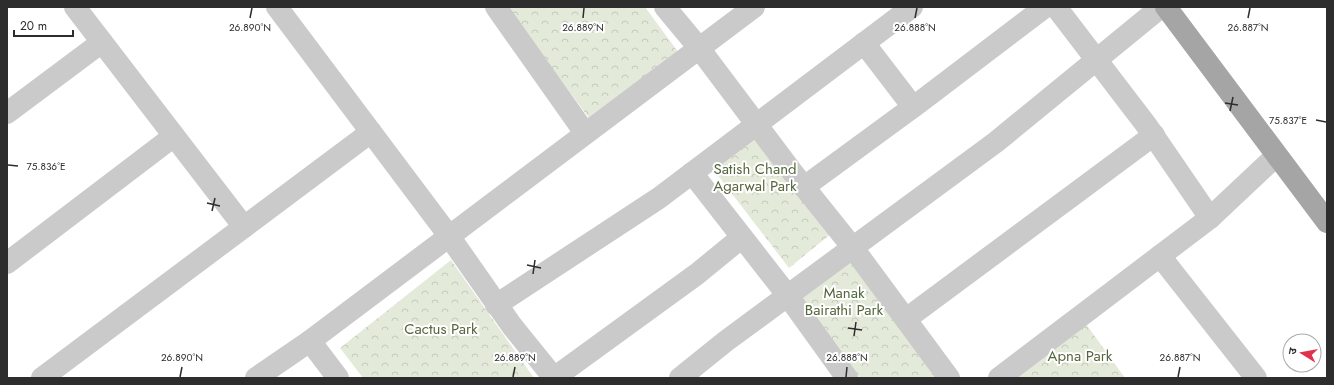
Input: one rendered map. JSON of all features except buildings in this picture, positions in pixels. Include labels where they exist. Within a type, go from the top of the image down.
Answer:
[{"type":"main road","points":[[1166,7],[1276,156],[1327,222]]},
{"type":"street","points":[[75,7],[244,227]]},
{"type":"street","points":[[277,7],[449,236],[496,305],[554,378],[691,278],[741,238]]},
{"type":"street","points":[[496,7],[585,134]]},
{"type":"street","points":[[665,7],[699,48],[804,187],[853,248],[949,378]]},
{"type":"street","points":[[256,378],[310,341],[754,7]]},
{"type":"street","points":[[496,305],[659,198],[912,7]]},
{"type":"street","points":[[804,187],[1045,7]]},
{"type":"street","points":[[1056,7],[1154,135],[1210,218]]},
{"type":"street","points":[[680,378],[996,142],[1161,7]]},
{"type":"street","points":[[7,113],[102,42]]},
{"type":"street","points":[[864,43],[913,107]]},
{"type":"street","points":[[42,378],[371,132]]},
{"type":"street","points":[[906,319],[1154,135]]},
{"type":"street","points":[[7,263],[174,136]]},
{"type":"street","points":[[998,378],[1210,218],[1276,156]]},
{"type":"street","points":[[692,173],[741,238],[788,296],[838,375]]},
{"type":"street","points":[[1160,256],[1248,376]]},
{"type":"street","points":[[310,341],[338,378]]},
{"type":"green space","points":[[506,7],[645,7],[684,60],[595,126]]},
{"type":"green space","name":"Satish Chand Agarwal Park","points":[[755,131],[832,233],[789,268],[713,169]]},
{"type":"green space","name":"Manak Bairathi Park","points":[[852,254],[938,374],[933,378],[860,378],[796,296]]},
{"type":"green space","name":"Cactus Park","points":[[451,260],[534,378],[363,378],[340,348]]},
{"type":"green space","name":"Apna Park","points":[[1086,324],[1125,378],[1012,378]]}]
